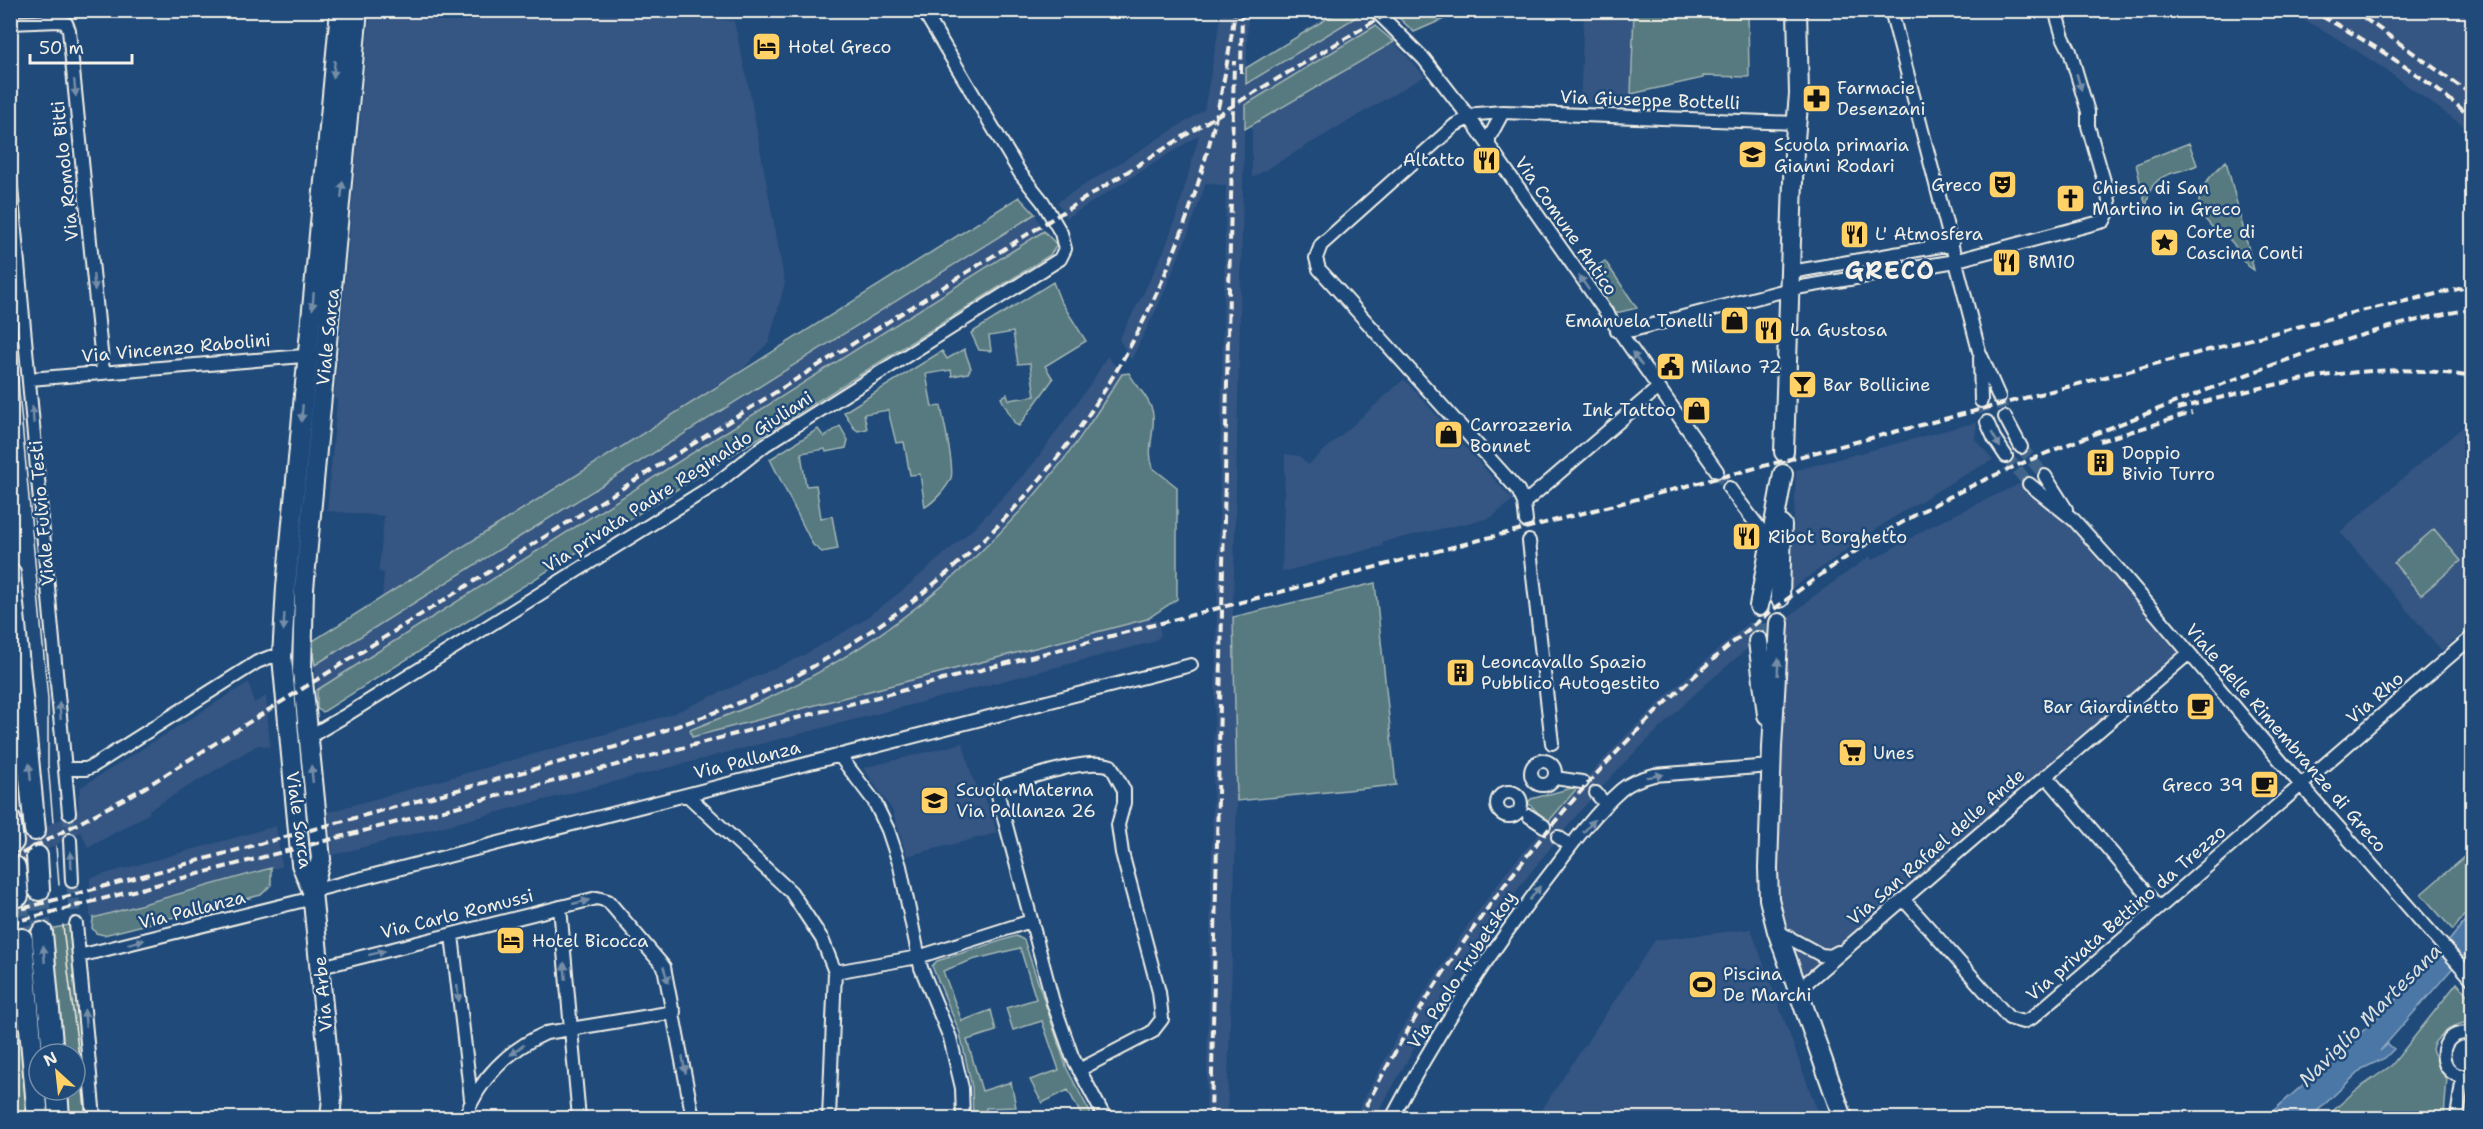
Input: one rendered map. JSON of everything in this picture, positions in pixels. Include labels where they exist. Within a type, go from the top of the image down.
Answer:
[{"type":"main road","name":"Viale Fulvio Testi","points":[[10,573],[35,831]]},
{"type":"main road","points":[[10,820],[13,842]]},
{"type":"main road","points":[[37,856],[39,890]]},
{"type":"main road","points":[[15,867],[18,896]]},
{"type":"main road","points":[[42,933],[52,1042]]},
{"type":"main road","points":[[22,939],[38,1119]]},
{"type":"main road","points":[[58,1102],[59,1119]]},
{"type":"street","name":"Viale Sarca","points":[[312,895],[301,864],[282,657],[307,355],[340,10]]},
{"type":"street","name":"Viale Sarca","points":[[312,895],[321,859],[301,640],[358,10]]},
{"type":"street","name":"Via privata Padre Reginaldo Giuliani","points":[[308,735],[315,734],[343,717],[717,483],[765,445],[1056,263],[1065,249],[1061,233],[1014,163],[923,10]]},
{"type":"street","name":"Via Comune Antico","points":[[1375,10],[1424,58],[1468,117],[1716,471]]},
{"type":"street","points":[[1784,452],[1799,94],[1797,10]]},
{"type":"street","points":[[1891,10],[1979,351],[1999,397]]},
{"type":"street","points":[[1791,280],[1956,260],[2097,224],[2106,218],[2110,208],[2109,201],[2088,126],[2088,112],[2055,10]]},
{"type":"street","name":"Via Romolo Bitti","points":[[10,23],[58,21],[66,23],[69,30],[103,372]]},
{"type":"street","name":"Via Giuseppe Bottelli","points":[[1468,117],[1503,112],[1796,123]]},
{"type":"street","points":[[1489,147],[1491,133],[1503,112]]},
{"type":"street","points":[[1468,117],[1455,126],[1321,246],[1316,258],[1319,269],[1518,490],[1524,503],[1526,521]]},
{"type":"street","name":"Viale Fulvio Testi","points":[[10,177],[69,813]]},
{"type":"street","points":[[1617,331],[1633,330],[1791,280],[1952,244]]},
{"type":"street","points":[[1979,351],[1981,401]]},
{"type":"street","name":"Via Vincenzo Rabolini","points":[[30,380],[326,354]]},
{"type":"street","points":[[1524,503],[1658,388]]},
{"type":"street","points":[[2005,417],[2021,447]]},
{"type":"street","points":[[1987,422],[2006,456]]},
{"type":"street","points":[[1759,606],[1783,474],[1780,598]]},
{"type":"street","name":"Viale delle Rimembranze di Greco","points":[[2045,476],[2074,520],[2301,785],[2472,979]]},
{"type":"street","name":"Viale delle Rimembranze di Greco","points":[[2029,484],[2074,520]]},
{"type":"street","points":[[1729,488],[1782,559]]},
{"type":"street","points":[[1529,541],[1555,773],[1548,785],[1534,780]]},
{"type":"street","points":[[1779,623],[1768,884],[1771,909],[1843,1119]]},
{"type":"street","name":"Via Rho","points":[[2301,785],[2472,637]]},
{"type":"street","points":[[1758,641],[1772,747]]},
{"type":"street","name":"Via San Rafael delle Ande","points":[[1798,990],[2188,654]]},
{"type":"street","points":[[65,769],[86,769],[93,766],[257,662],[270,657],[282,657]]},
{"type":"street","name":"Via Pallanza","points":[[79,956],[839,755],[1191,665]]},
{"type":"street","points":[[1544,826],[1521,806],[1534,780],[1533,766],[1542,761],[1552,743]]},
{"type":"street","points":[[839,755],[874,801],[888,830],[900,866],[918,957],[950,1038],[962,1088],[963,1119]]},
{"type":"street","points":[[1542,761],[1551,764],[1555,773],[1582,782]]},
{"type":"street","points":[[1079,1070],[1152,1032],[1162,1018],[1159,992],[1122,853],[1118,825],[1124,803],[1124,790],[1110,766],[1101,762],[1092,762],[1004,785],[998,793],[1053,1002],[1079,1070],[1105,1119]]},
{"type":"street","name":"Via Paolo Trubetskoy","points":[[1392,1119],[1442,1030],[1492,953],[1571,846],[1606,805],[1629,784],[1654,775],[1772,766]]},
{"type":"street","name":"Via San Rafael delle Ande","points":[[2046,776],[2159,908]]},
{"type":"street","name":"Via privata Bettino da Trezzo","points":[[1903,899],[2009,1018],[2023,1022],[2032,1018],[2301,785]]},
{"type":"street","points":[[1596,793],[1606,805]]},
{"type":"street","points":[[687,795],[791,892],[822,939],[835,972],[829,1119]]},
{"type":"street","points":[[1558,837],[1571,846]]},
{"type":"street","points":[[70,840],[72,881]]},
{"type":"street","name":"Via Arbe","points":[[312,895],[336,1119]]},
{"type":"street","name":"Via Carlo Romussi","points":[[321,967],[603,898],[613,905],[664,967],[674,1012]]},
{"type":"street","points":[[560,907],[579,1119]]},
{"type":"street","points":[[835,972],[918,957],[1031,921]]},
{"type":"street","points":[[76,924],[94,1119]]},
{"type":"street","name":"Via San Rafael delle Ande","points":[[1778,932],[1821,955],[1831,956],[1849,945]]},
{"type":"street","points":[[452,935],[471,1099]]},
{"type":"street","points":[[465,1119],[471,1099],[500,1064],[523,1045],[546,1033],[674,1012],[693,1119]]},
{"type":"street","points":[[2457,1119],[2468,1076],[2448,1069],[2444,1051],[2448,1041],[2454,1036],[2462,1033],[2472,1034]]},
{"type":"street","name":"Via Arbe","points":[[330,1119],[332,1098]]},
{"type":"shaded area","points":[[370,11],[624,11],[734,21],[749,88],[785,283],[769,342],[741,371],[382,599],[384,573],[379,572],[379,567],[384,516],[327,511],[337,399],[334,399]]},
{"type":"shaded area","points":[[1222,11],[1248,11],[1246,84],[1363,13],[1375,26],[1245,105],[1233,617],[1237,801],[1227,1118],[1206,1118],[1226,186],[1206,183],[1160,302],[1131,360],[1119,339],[1165,248],[1199,135],[1067,218],[1057,202],[1204,110]]},
{"type":"shaded area","points":[[1584,11],[1634,11],[1630,105],[1580,103]]},
{"type":"shaded area","points":[[2283,11],[2472,11],[2472,132],[2374,62],[2320,28]]},
{"type":"shaded area","points":[[1394,42],[1425,76],[1252,178],[1252,126]]},
{"type":"shaded area","points":[[1035,214],[1044,231],[317,690],[315,665]]},
{"type":"shaded area","points":[[1107,356],[1122,374],[1089,426],[1013,520],[963,568],[870,641],[822,670],[763,700],[690,730],[693,737],[1147,619],[1158,621],[1161,636],[1153,642],[333,855],[328,812],[674,713],[802,656],[859,623],[904,589],[975,527],[1034,463],[1095,377]]},
{"type":"shaded area","points":[[1404,379],[1513,500],[1492,517],[1486,519],[1382,542],[1383,546],[1282,572],[1285,454],[1300,456],[1308,465]]},
{"type":"shaded area","points":[[1977,422],[1975,439],[1993,460],[1888,521],[1791,589],[1796,470]]},
{"type":"shaded area","points":[[2465,425],[2472,434],[2472,625],[2442,651],[2340,532]]},
{"type":"shaded area","points":[[2021,483],[2071,522],[2183,653],[1799,987],[1772,908],[1781,623],[1870,556],[1872,560],[1931,526]]},
{"type":"shaded area","points":[[1748,623],[1748,648],[1696,693],[1622,765],[1581,810],[1523,882],[1450,985],[1375,1118],[1354,1118],[1399,1033],[1468,925],[1508,870],[1587,777],[1629,732],[1672,690]]},
{"type":"shaded area","points":[[249,682],[254,703],[266,696],[270,747],[258,745],[149,810],[150,813],[88,848],[81,832],[11,868],[11,845],[79,809],[78,798],[81,787]]},
{"type":"shaded area","name":"Scuola Materna Via Pallanza 26","points":[[963,743],[972,777],[990,808],[997,833],[907,856],[892,810],[863,768]]},
{"type":"shaded area","points":[[276,826],[282,867],[93,918],[90,916],[90,878]]},
{"type":"shaded area","points":[[2472,911],[2472,946],[2380,1051],[2388,1044],[2394,1049],[2385,1058],[2362,1069],[2310,1118],[2265,1118],[2348,1045],[2401,994],[2450,940]]},
{"type":"shaded area","points":[[1751,929],[1820,1118],[1536,1118],[1655,940]]},
{"type":"green space","points":[[1341,10],[1363,13],[1246,84],[1246,68]]},
{"type":"green space","points":[[1408,11],[1462,11],[1414,32],[1397,16]]},
{"type":"green space","points":[[1634,11],[1748,11],[1749,77],[1703,76],[1703,78],[1631,94]]},
{"type":"green space","points":[[1375,26],[1394,42],[1245,129],[1245,105]]},
{"type":"green space","points":[[2189,143],[2197,165],[2172,173],[2155,183],[2150,191],[2146,207],[2136,164]]},
{"type":"green space","points":[[2226,161],[2254,270],[2246,264],[2231,241],[2216,231],[2204,218],[2200,209],[2199,200],[2205,184]]},
{"type":"green space","points":[[1019,197],[1035,214],[315,665],[311,642]]},
{"type":"green space","points":[[1044,231],[1057,245],[1050,255],[323,712],[317,709],[317,690]]},
{"type":"green space","points":[[1605,261],[1637,308],[1616,313],[1587,273]]},
{"type":"green space","points":[[1053,282],[1060,300],[1086,341],[1045,366],[1053,379],[1019,426],[1015,424],[1001,398],[1007,394],[1009,400],[1035,396],[1030,363],[1018,364],[1013,332],[989,336],[991,351],[979,350],[971,333]]},
{"type":"green space","points":[[964,349],[971,368],[968,373],[952,376],[951,370],[926,374],[932,407],[941,406],[952,472],[943,490],[925,507],[920,474],[910,475],[904,442],[896,443],[888,410],[864,414],[867,429],[858,431],[844,412],[942,351],[947,359]]},
{"type":"green space","points":[[1129,373],[1152,410],[1150,455],[1153,468],[1177,487],[1177,599],[1147,619],[692,737],[690,730],[762,701],[842,658],[918,606],[953,577],[987,546],[1048,479],[1078,441],[1122,374]]},
{"type":"green space","points":[[840,426],[848,440],[846,448],[801,453],[806,486],[816,485],[821,518],[832,516],[838,549],[822,552],[813,545],[770,459],[818,429],[824,437]]},
{"type":"green space","points":[[2434,529],[2461,561],[2421,595],[2394,563]]},
{"type":"green space","points":[[1375,583],[1396,785],[1237,801],[1233,617]]},
{"type":"green space","points":[[1579,786],[1548,822],[1528,803],[1531,799]]},
{"type":"green space","points":[[2472,850],[2472,905],[2453,930],[2421,894]]},
{"type":"green space","points":[[271,868],[271,885],[261,895],[104,935],[96,933],[92,928],[93,918]]},
{"type":"green space","points":[[69,925],[81,1042],[59,1042],[50,929]]},
{"type":"green space","points":[[1016,936],[1024,940],[1067,1069],[1093,1118],[1083,1118],[1068,1090],[1042,1103],[1030,1080],[1059,1070],[1042,1021],[1013,1030],[1006,1008],[1036,999],[1020,948],[972,960],[943,971],[962,1021],[991,1010],[996,1031],[967,1040],[982,1091],[1011,1082],[1016,1107],[986,1108],[986,1118],[973,1118],[972,1087],[960,1033],[932,966],[937,961]]},
{"type":"green space","points":[[10,940],[29,1118],[11,1118]]},
{"type":"green space","points":[[2457,983],[2472,1000],[2472,1022],[2450,1029],[2433,1045],[2432,1050],[2447,1078],[2444,1116],[2402,1113],[2395,1118],[2325,1118],[2355,1091],[2392,1065]]},
{"type":"green space","points":[[87,1099],[89,1118],[66,1118],[64,1102],[87,1102]]},
{"type":"tunnel","points":[[1999,397],[2005,417]]},
{"type":"tunnel","points":[[1981,401],[1987,422]]},
{"type":"tunnel","points":[[2021,447],[2045,476]]},
{"type":"tunnel","points":[[2006,456],[2029,484]]},
{"type":"tunnel","points":[[1717,471],[1729,488]]},
{"type":"tunnel","points":[[1758,641],[1759,606]]},
{"type":"tunnel","points":[[69,813],[70,840]]},
{"type":"tunnel","points":[[72,881],[76,924]]},
{"type":"tunnel","points":[[39,890],[42,933]]},
{"type":"tunnel","points":[[18,896],[22,939]]},
{"type":"tram line","points":[[10,297],[48,699],[48,764],[53,822]]},
{"type":"tram line","points":[[56,846],[59,885]]},
{"type":"tram line","points":[[63,925],[86,1118]]},
{"type":"railway","points":[[10,912],[615,747],[749,699],[792,678],[885,621],[967,556],[1038,482],[1098,401],[1148,312],[1187,217],[1216,116],[1235,10]]},
{"type":"railway","points":[[1241,73],[1242,10]]},
{"type":"railway","points":[[10,860],[144,788],[1245,98],[1393,10]]},
{"type":"railway","points":[[2310,10],[2394,60],[2472,118]]},
{"type":"railway","points":[[2353,10],[2472,95]]},
{"type":"railway","points":[[1211,1118],[1234,61]]},
{"type":"railway","points":[[10,923],[2343,315],[2472,286]]},
{"type":"railway","points":[[1360,1118],[1407,1031],[1461,947],[1520,865],[1585,787],[1655,713],[1730,645],[1808,584],[1924,510],[2026,462],[2203,391],[2316,350],[2393,326],[2472,309]]},
{"type":"railway","points":[[2177,409],[2250,390],[2323,376],[2396,370],[2472,377]]},
{"type":"railway","points":[[2100,441],[2192,413]]},
{"type":"place","name":"Hotel Greco","points":[[767,47]]},
{"type":"place","name":"Farmacie Desenzani","points":[[1816,98]]},
{"type":"place","name":"Scuola primaria Gianni Rodari","points":[[1753,155]]},
{"type":"place","name":"Altatto","points":[[1486,160]]},
{"type":"place","name":"Greco","points":[[2003,185]]},
{"type":"place","name":"Chiesa di San Martino in Greco","points":[[2071,198]]},
{"type":"place","name":"L' Atmosfera","points":[[1854,234]]},
{"type":"place","name":"Corte di Cascina Conti","points":[[2165,242]]},
{"type":"place","name":"BM10","points":[[2007,262]]},
{"type":"place","name":"Emanuela Tonelli","points":[[1734,321]]},
{"type":"place","name":"La Gustosa","points":[[1769,330]]},
{"type":"place","name":"Milano 72","points":[[1670,367]]},
{"type":"place","name":"Bar Bollicine","points":[[1802,385]]},
{"type":"place","name":"Ink Tattoo","points":[[1697,410]]},
{"type":"place","name":"Carrozzeria Bonnet","points":[[1449,435]]},
{"type":"place","name":"Doppio Bivio Turro","points":[[2101,463]]},
{"type":"place","name":"Ribot Borghetto","points":[[1747,537]]},
{"type":"place","name":"Leoncavallo Spazio Pubblico Autogestito","points":[[1460,672]]},
{"type":"place","name":"Bar Giardinetto","points":[[2200,707]]},
{"type":"place","name":"Unes","points":[[1852,753]]},
{"type":"place","name":"Greco 39","points":[[2264,785]]},
{"type":"place","name":"Scuola Materna Via Pallanza 26","points":[[935,800]]},
{"type":"place","name":"Hotel Bicocca","points":[[511,941]]},
{"type":"place","name":"Piscina De Marchi","points":[[1702,984]]},
{"type":"district","name":"GRECO","points":[[1890,271]]},
{"type":"water label","name":"Naviglio Martesana","points":[[2370,1015]]}]
